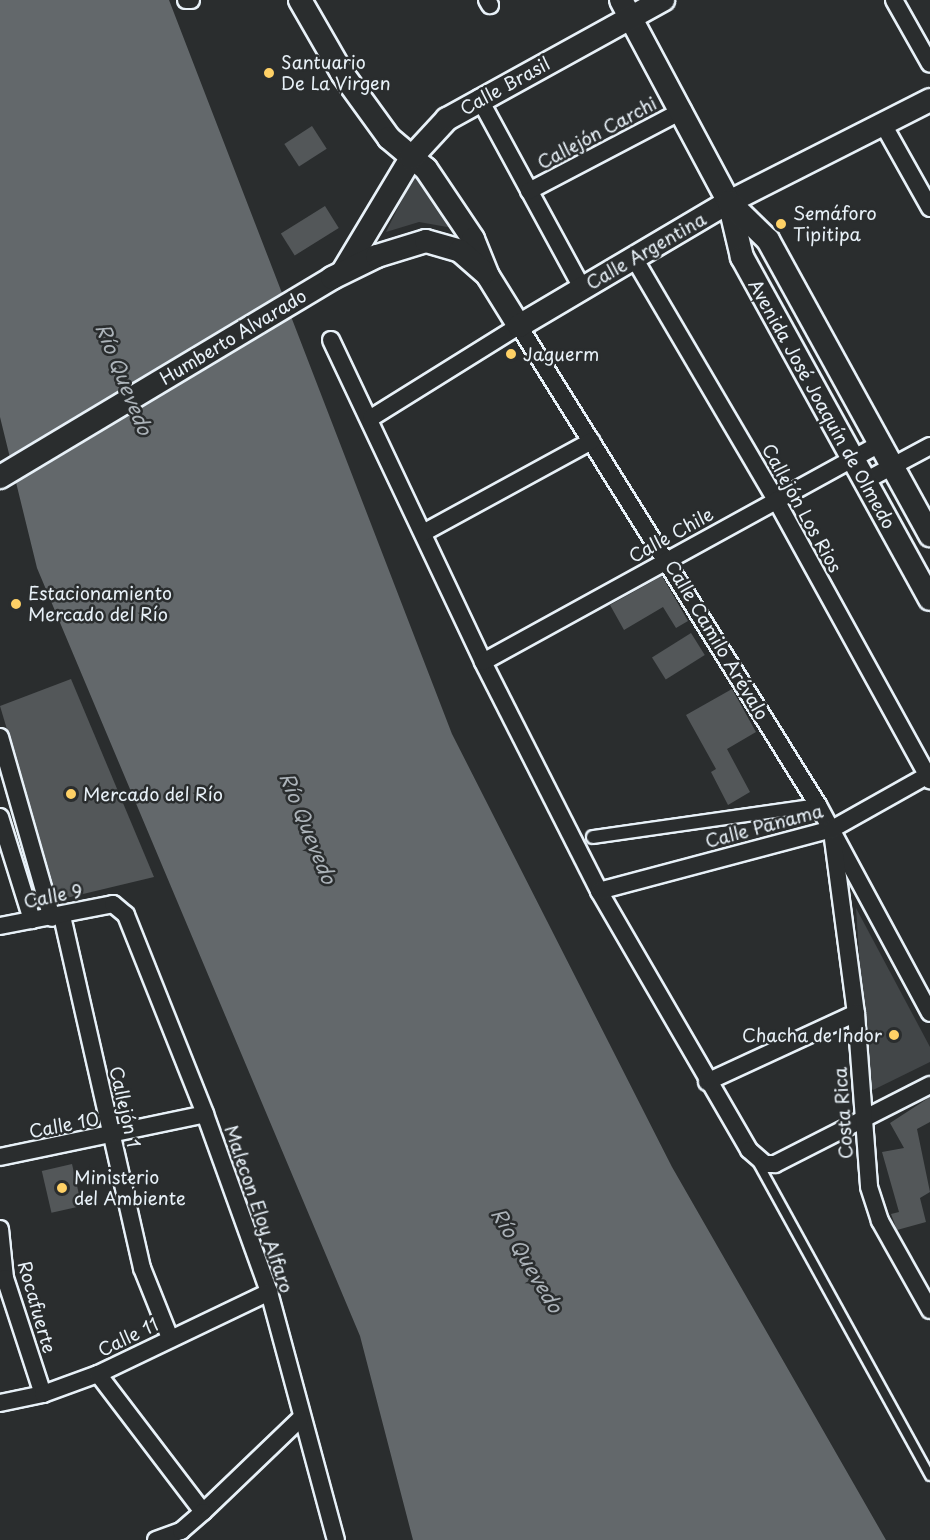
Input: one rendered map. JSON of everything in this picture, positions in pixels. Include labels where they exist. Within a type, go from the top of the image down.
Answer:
[{"type":"main road","name":"Calle Camilo Arévalo","points":[[300,0],[342,73],[388,138],[426,169],[473,238],[488,276],[519,326]]},
{"type":"main road","name":"Calle Brasil","points":[[338,275],[411,158],[447,119],[626,9],[663,0]]},
{"type":"main road","name":"Avenida José Joaquín de Olmedo","points":[[626,9],[683,110],[729,202],[742,257],[863,482],[930,600]]},
{"type":"main road","name":"Calle Argentina","points":[[519,326],[729,202],[884,126],[930,100]]},
{"type":"main road","name":"Avenida José Joaquín de Olmedo","points":[[729,202],[768,240],[930,535]]},
{"type":"main road","name":"Calle Camilo Arévalo","points":[[338,275],[426,241],[460,251],[488,276]]},
{"type":"main road","name":"Humberto Alvarado","points":[[0,477],[338,275]]},
{"type":"street","points":[[186,0],[192,0]]},
{"type":"street","points":[[894,0],[930,64]]},
{"type":"street","points":[[479,98],[582,288]]},
{"type":"street","name":"Callejón Carchi","points":[[529,191],[683,110]]},
{"type":"street","points":[[884,126],[930,208]]},
{"type":"street","name":"Callejón Los Rios","points":[[634,258],[776,500],[929,777]]},
{"type":"street","name":"Calle Argentina","points":[[371,418],[519,326]]},
{"type":"street","name":"Calle Camilo Arévalo","points":[[519,326],[668,558],[818,805],[930,1013]]},
{"type":"street","points":[[331,340],[371,418],[483,662],[599,891],[707,1082],[755,1158],[775,1164],[930,1085]]},
{"type":"street","points":[[423,533],[592,441]]},
{"type":"street","name":"Calle Chile","points":[[483,662],[668,558],[879,444]]},
{"type":"street","points":[[863,482],[930,446]]},
{"type":"street","points":[[0,737],[57,917]]},
{"type":"street","name":"Calle Panama","points":[[599,891],[832,829],[929,777]]},
{"type":"street","points":[[593,837],[818,805]]},
{"type":"street","points":[[0,817],[32,920]]},
{"type":"street","name":"Costa Rica","points":[[832,829],[856,1013],[862,1119],[877,1213],[930,1310]]},
{"type":"street","name":"Calle 9","points":[[0,926],[57,917],[113,904]]},
{"type":"street","name":"Malecon Eloy Alfaro","points":[[113,904],[126,915],[205,1114],[269,1292],[300,1419],[336,1540]]},
{"type":"street","name":"Callejón 1","points":[[57,917],[112,1136],[142,1268],[170,1338]]},
{"type":"street","points":[[707,1082],[856,1013]]},
{"type":"street","name":"Calle 10","points":[[0,1157],[112,1136],[205,1114]]},
{"type":"street","name":"Rocafuerte","points":[[0,1228],[4,1278],[43,1394]]},
{"type":"street","name":"Calle 11","points":[[0,1402],[43,1394],[98,1374],[269,1292]]},
{"type":"street","points":[[98,1374],[203,1512]]},
{"type":"street","points":[[156,1540],[184,1535],[203,1512],[300,1419]]},
{"type":"lane","points":[[755,1158],[930,1476]]},
{"type":"shaded area","points":[[419,165],[453,228],[419,222],[386,232]]},
{"type":"shaded area","points":[[856,908],[930,1047],[930,1062],[873,1090],[868,1087]]},
{"type":"water","name":"Río Quevedo","points":[[0,0],[169,0],[452,734],[672,1167],[886,1540],[413,1540],[360,1336],[37,568],[0,417]]},
{"type":"building","points":[[312,126],[327,149],[299,167],[284,144]]},
{"type":"building","points":[[325,206],[339,228],[295,256],[281,234]]},
{"type":"building","points":[[662,576],[688,621],[676,628],[663,607],[624,630],[610,605]]},
{"type":"building","points":[[691,633],[705,655],[666,679],[652,657]]},
{"type":"building","name":"Mercado del Río","points":[[71,679],[154,877],[58,900],[0,706]]},
{"type":"building","points":[[732,689],[756,732],[727,749],[750,792],[728,805],[711,772],[716,769],[686,715]]},
{"type":"building","points":[[930,1097],[930,1122],[917,1129],[930,1192],[920,1198],[926,1222],[897,1230],[891,1214],[899,1212],[882,1152],[904,1148],[890,1123]]},
{"type":"building","name":"Ministerio del Ambiente","points":[[72,1164],[82,1206],[51,1213],[42,1171]]},
{"type":"place","name":"Santuario De La Virgen","points":[[269,73]]},
{"type":"place","name":"Semáforo Tipitipa","points":[[781,224]]},
{"type":"place","name":"Jaguerm","points":[[511,354]]},
{"type":"place","name":"Estacionamiento Mercado del Río","points":[[16,604]]},
{"type":"place","name":"Mercado del Río","points":[[71,794]]},
{"type":"place","name":"Chacha de Indor","points":[[894,1035]]},
{"type":"place","name":"Ministerio del Ambiente","points":[[62,1188]]}]
